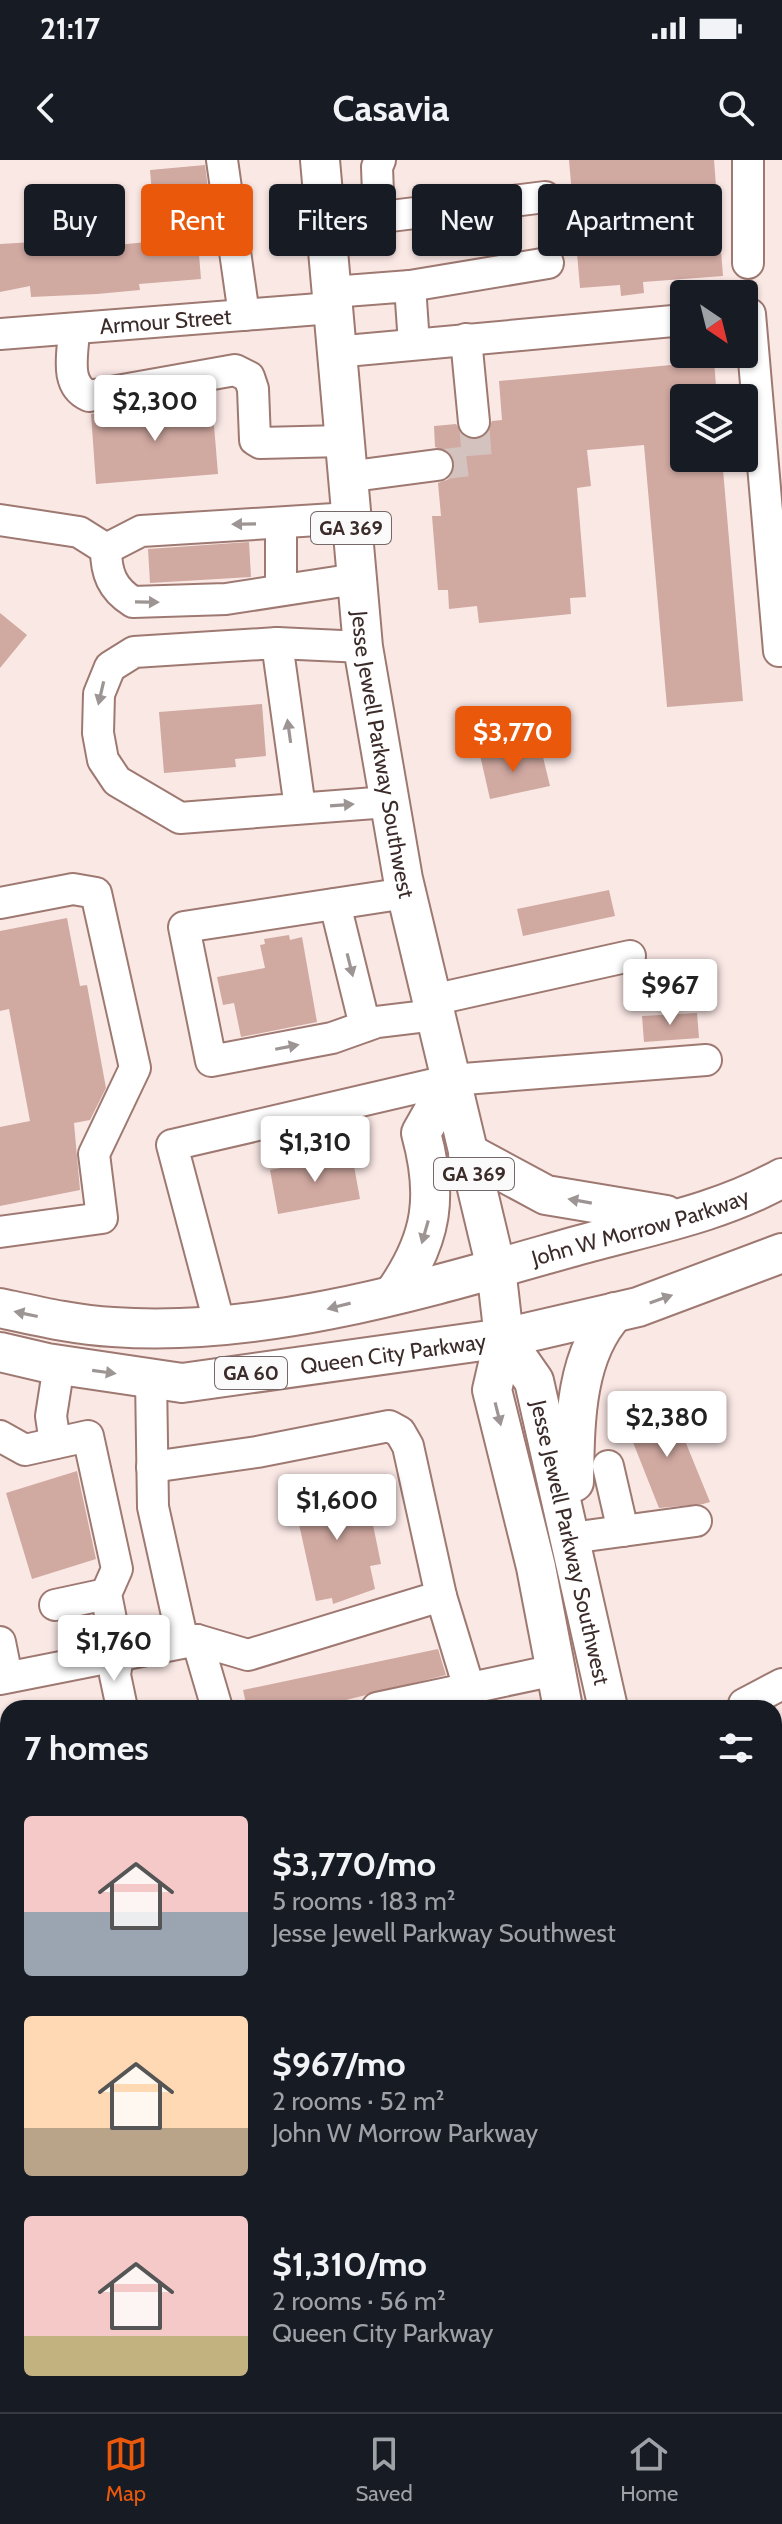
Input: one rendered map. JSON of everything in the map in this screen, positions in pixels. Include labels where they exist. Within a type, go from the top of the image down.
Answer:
[{"type":"main road","name":"Jesse Jewell Parkway Southwest","points":[[320,160],[322,184]]},
{"type":"main road","name":"Jesse Jewell Parkway Southwest","points":[[328,256],[363,647],[388,802],[406,893],[496,1268],[504,1338],[492,1390],[536,1567],[561,1700]]},
{"type":"main road","points":[[395,1292],[423,1243],[431,1210],[432,1173],[421,1133],[451,1080]]},
{"type":"main road","points":[[468,1153],[546,1195],[685,1218]]},
{"type":"main road","name":"John W Morrow Parkway","points":[[496,1268],[703,1215],[782,1178]]},
{"type":"main road","points":[[504,1338],[615,1312],[728,1275],[782,1253]]},
{"type":"main road","name":"GA 60","points":[[0,1308],[113,1327],[220,1326],[324,1309],[496,1268]]},
{"type":"main road","points":[[570,1530],[575,1429],[587,1367],[603,1326],[615,1312]]},
{"type":"main road","name":"Jesse Jewell Parkway Southwest","points":[[504,1338],[534,1381],[606,1700]]},
{"type":"main road","name":"Queen City Parkway","points":[[0,1352],[59,1365],[182,1383],[504,1338]]},
{"type":"street","points":[[222,160],[244,315]]},
{"type":"street","points":[[378,184],[380,160]]},
{"type":"street","points":[[748,160],[748,263]]},
{"type":"street","points":[[396,218],[538,198]]},
{"type":"street","name":"Armour Street","points":[[0,334],[244,315],[548,263]]},
{"type":"street","points":[[410,286],[414,344]]},
{"type":"street","points":[[335,352],[670,321]]},
{"type":"street","points":[[74,330],[72,379],[78,391],[89,396],[235,370],[249,377],[253,389],[255,440],[260,443],[344,459],[437,465]]},
{"type":"street","points":[[466,339],[474,422]]},
{"type":"street","points":[[755,368],[779,651]]},
{"type":"street","points":[[106,549],[141,531],[350,518]]},
{"type":"street","points":[[0,520],[79,532],[106,549]]},
{"type":"street","points":[[281,524],[281,590]]},
{"type":"street","points":[[106,549],[106,571],[121,594],[133,602],[226,599],[356,579]]},
{"type":"street","points":[[363,647],[277,643],[134,652],[110,667],[99,694],[98,733],[103,760],[117,781],[180,818],[388,802]]},
{"type":"street","points":[[277,643],[300,808]]},
{"type":"street","points":[[0,903],[73,889],[96,893],[135,1068],[94,1154],[102,1218],[0,1232]]},
{"type":"street","points":[[406,893],[184,927],[211,1061],[332,1038],[433,1007],[630,956]]},
{"type":"street","points":[[335,904],[365,1026]]},
{"type":"street","points":[[220,1326],[172,1145],[451,1080],[706,1060]]},
{"type":"street","points":[[55,1443],[51,1416],[59,1365]]},
{"type":"street","points":[[151,1378],[153,1507],[190,1641],[214,1700]]},
{"type":"street","points":[[152,1467],[257,1452],[389,1426],[400,1432],[408,1446],[441,1596],[475,1696]]},
{"type":"street","points":[[0,1436],[25,1450],[88,1436],[117,1569],[106,1594],[118,1655],[115,1675],[120,1700]]},
{"type":"street","points":[[608,1466],[623,1531]]},
{"type":"street","points":[[570,1530],[623,1531],[696,1521]]},
{"type":"street","points":[[55,1605],[106,1594]]},
{"type":"street","points":[[0,1642],[3,1678],[190,1641],[248,1655],[441,1596]]},
{"type":"street","points":[[442,1700],[475,1696],[555,1670]]},
{"type":"street","points":[[752,1700],[782,1684]]},
{"type":"building","points":[[569,160],[714,160],[716,184],[571,184]]},
{"type":"building","points":[[205,165],[207,184],[151,184],[150,170]]},
{"type":"building","points":[[24,243],[24,256],[125,256],[125,244],[141,243],[141,256],[199,256],[201,279],[139,284],[140,290],[97,294],[31,297],[30,286],[0,292],[0,244]]},
{"type":"building","points":[[577,256],[721,256],[723,276],[643,282],[644,293],[621,296],[620,285],[580,288]]},
{"type":"building","points":[[670,365],[670,368],[715,368],[716,384],[670,384],[670,472],[723,472],[743,701],[667,707],[644,445],[587,450],[591,486],[577,488],[586,597],[570,598],[571,614],[479,623],[477,606],[449,609],[448,590],[438,590],[432,516],[441,516],[438,483],[449,479],[455,463],[451,453],[435,447],[434,426],[456,424],[466,438],[484,437],[492,421],[502,420],[499,381]]},
{"type":"building","points":[[212,401],[218,474],[96,484],[91,414]]},
{"type":"building","points":[[249,542],[251,577],[150,583],[148,549]]},
{"type":"building","points":[[0,613],[27,635],[0,668]]},
{"type":"building","points":[[262,704],[266,756],[235,759],[236,767],[164,773],[159,712]]},
{"type":"building","points":[[504,750],[507,761],[542,753],[550,786],[490,799],[480,755]]},
{"type":"building","points":[[609,890],[615,916],[523,936],[517,909]]},
{"type":"building","points":[[67,918],[80,986],[87,985],[106,1088],[90,1120],[74,1123],[80,1190],[0,1206],[0,1127],[30,1121],[9,1009],[0,1011],[0,931]]},
{"type":"building","points":[[289,935],[290,940],[302,937],[317,1022],[241,1037],[234,1003],[223,1005],[217,977],[265,968],[260,945],[265,944],[264,939]]},
{"type":"building","points":[[697,1013],[699,1038],[644,1042],[642,1016]]},
{"type":"building","points":[[352,1155],[360,1199],[278,1214],[270,1170]]},
{"type":"building","points":[[670,1404],[710,1502],[659,1508],[625,1422]]},
{"type":"building","points":[[77,1471],[96,1559],[32,1579],[6,1493]]},
{"type":"building","points":[[332,1482],[333,1488],[353,1483],[359,1507],[369,1505],[381,1564],[370,1566],[375,1589],[333,1604],[332,1598],[316,1601],[293,1497],[312,1493],[311,1486]]},
{"type":"building","points":[[438,1649],[446,1675],[346,1700],[245,1700],[243,1690]]},
{"type":"tunnel","points":[[437,465],[477,460],[474,422]]}]
